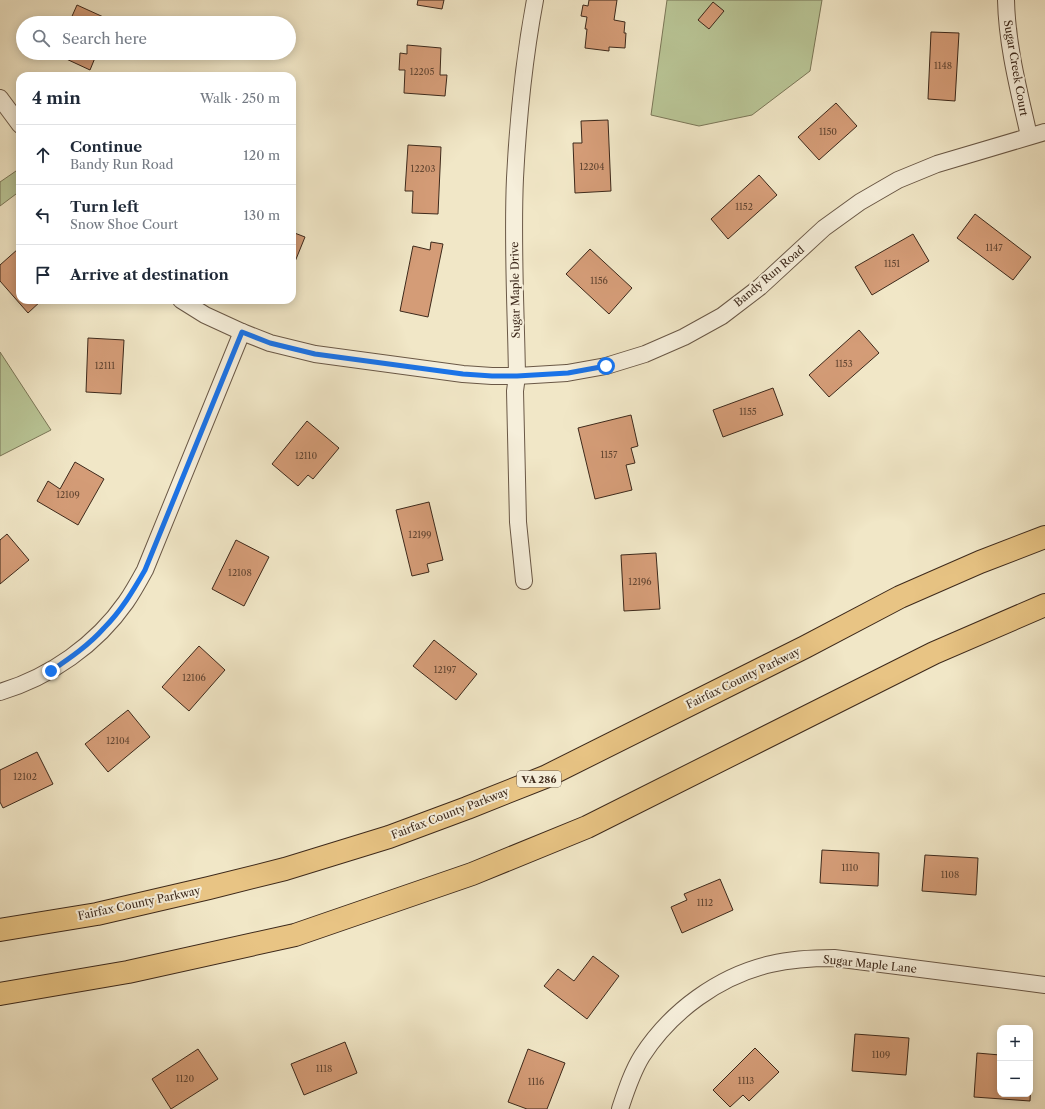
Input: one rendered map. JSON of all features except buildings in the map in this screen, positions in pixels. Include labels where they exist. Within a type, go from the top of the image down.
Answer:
[{"type":"highway","name":"Fairfax County Parkway","points":[[0,930],[97,914],[285,869],[389,837],[467,808],[545,777],[806,647],[900,597],[980,562],[1045,537]]},
{"type":"highway","points":[[0,994],[128,972],[295,935],[472,874],[586,827],[934,653],[1045,605]]},
{"type":"street","name":"Sugar Maple Drive","points":[[524,581],[518,522],[515,391],[517,376],[514,233],[515,178],[521,94],[535,0]]},
{"type":"street","name":"Sugar Creek Court","points":[[1006,0],[1006,14],[1014,69],[1029,136]]},
{"type":"street","points":[[0,98],[16,120]]},
{"type":"street","name":"Bandy Run Road","points":[[187,304],[205,315],[270,343],[315,354],[463,374],[492,376],[568,373],[606,366],[645,354],[684,337],[722,316],[760,287],[824,228],[860,202],[898,180],[937,164],[1045,132]]},
{"type":"street","points":[[0,692],[19,686],[51,671],[79,652],[104,628],[126,602],[145,570],[242,332]]},
{"type":"street","name":"Sugar Maple Lane","points":[[620,1109],[628,1083],[642,1056],[660,1032],[689,1004],[707,991],[738,975],[770,964],[802,958],[834,958],[1045,985]]},
{"type":"green space","points":[[667,0],[822,0],[810,71],[752,115],[699,126],[651,115]]},
{"type":"green space","points":[[16,171],[16,194],[0,206],[0,182]]},
{"type":"green space","points":[[0,352],[51,430],[0,456]]},
{"type":"route","points":[[51,671],[79,652],[104,628],[126,602],[145,570],[242,332],[270,343],[315,354],[463,374],[517,376],[568,373],[606,366]]}]
